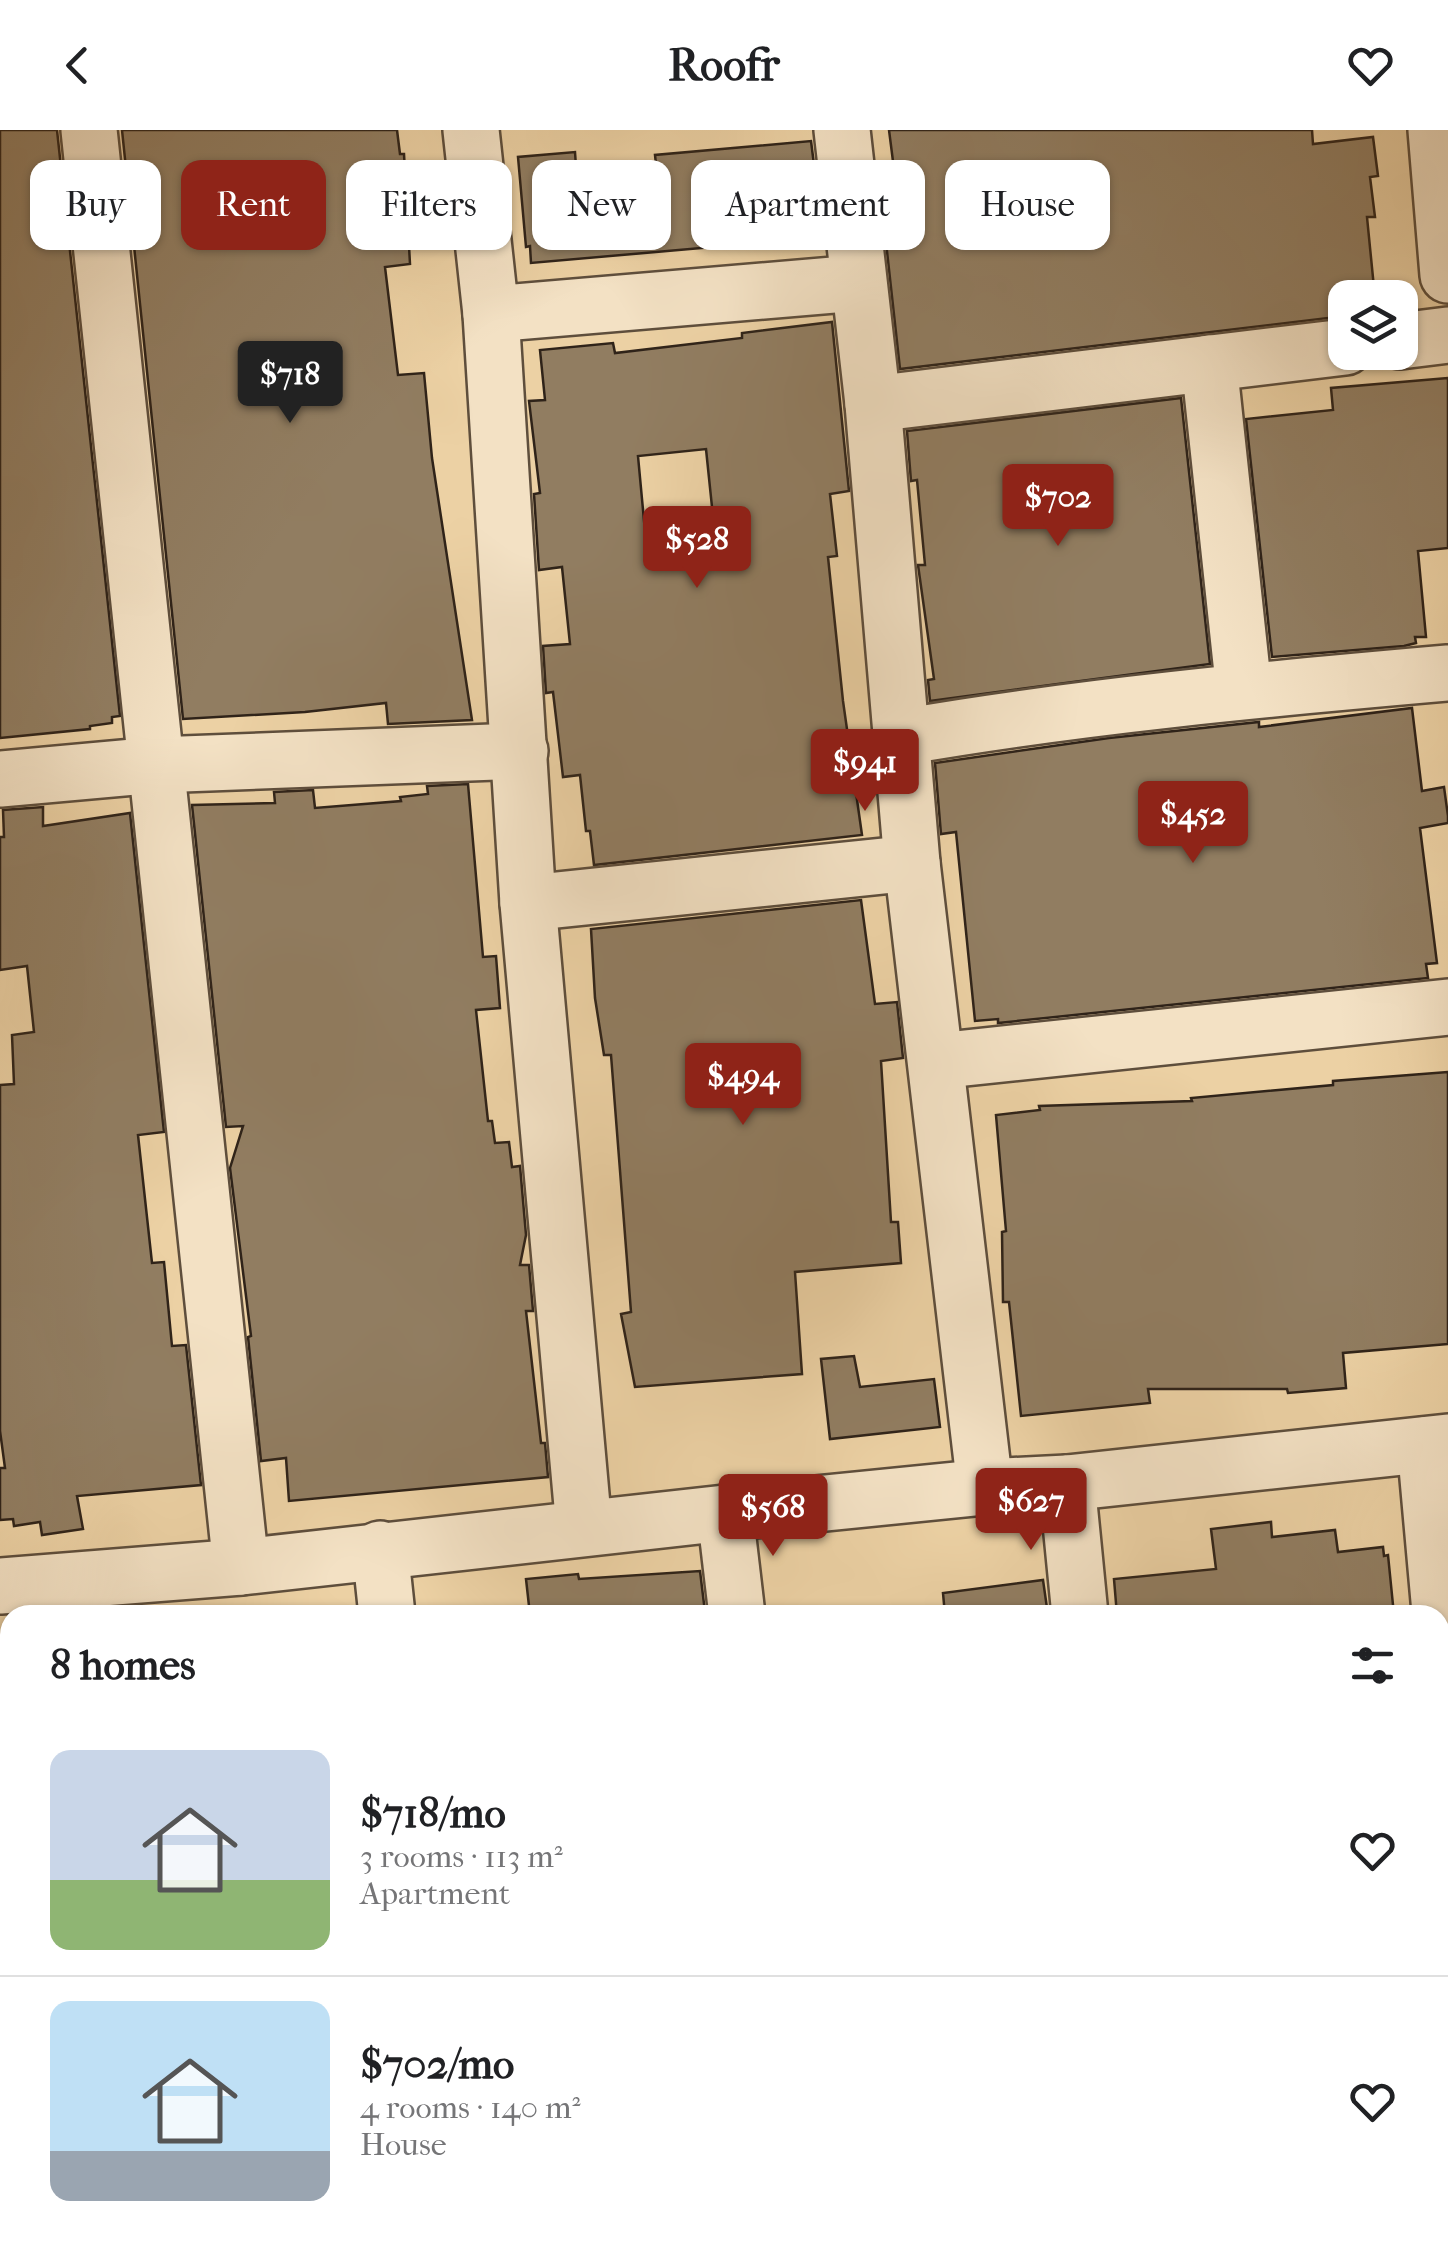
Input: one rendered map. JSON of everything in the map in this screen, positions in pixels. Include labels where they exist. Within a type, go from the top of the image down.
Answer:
[{"type":"street","points":[[89,130],[241,1567]]},
{"type":"street","points":[[471,130],[491,314],[528,903],[584,1528]]},
{"type":"street","points":[[842,130],[873,404],[912,863],[984,1487]]},
{"type":"street","points":[[1436,130],[1448,275]]},
{"type":"street","points":[[491,314],[858,282]]},
{"type":"street","points":[[1418,339],[1448,335]]},
{"type":"street","points":[[873,404],[1328,349]]},
{"type":"street","points":[[1208,363],[1244,691]]},
{"type":"street","points":[[902,737],[1244,691],[1448,673]]},
{"type":"street","points":[[0,779],[156,765],[520,751]]},
{"type":"street","points":[[528,903],[912,863]]},
{"type":"street","points":[[937,1062],[1448,1007]]},
{"type":"street","points":[[35,1594],[380,1549],[984,1487],[1067,1484],[1437,1443],[1444,1605]]},
{"type":"street","points":[[1067,1484],[1079,1605]]},
{"type":"street","points":[[725,1513],[736,1605]]},
{"type":"street","points":[[380,1549],[386,1605]]},
{"type":"building","points":[[0,130],[57,130],[60,160],[30,160],[30,250],[70,250],[120,716],[112,717],[112,723],[90,729],[0,738]]},
{"type":"building","points":[[122,130],[397,130],[404,160],[346,160],[346,250],[409,250],[410,264],[385,267],[398,375],[424,373],[432,458],[472,720],[388,724],[386,703],[183,719],[134,250],[161,250],[161,160],[125,160]]},
{"type":"building","points":[[889,130],[1312,130],[1313,144],[1373,137],[1378,176],[1370,177],[1375,217],[1367,217],[1373,280],[1328,280],[1328,318],[900,369],[887,250],[925,250],[925,160],[893,160]]},
{"type":"building","points":[[811,141],[813,160],[691,160],[691,249],[531,263],[530,246],[526,247],[518,157],[575,152],[576,160],[532,160],[532,250],[671,250],[671,160],[656,160],[655,155]]},
{"type":"building","points":[[832,322],[849,491],[830,494],[837,556],[828,557],[862,835],[594,865],[580,775],[563,777],[553,692],[546,693],[543,646],[570,644],[562,567],[539,570],[534,494],[540,493],[529,401],[545,400],[540,350],[613,343],[615,353],[742,338],[742,333]],"holes":[[[706,449],[715,536],[646,542],[638,456]]]},
{"type":"building","points":[[1448,378],[1448,548],[1418,551],[1426,637],[1415,637],[1416,643],[1404,646],[1272,657],[1246,419],[1333,410],[1331,388]]},
{"type":"building","points":[[1181,398],[1210,664],[930,701],[928,680],[934,679],[918,565],[925,565],[917,480],[911,481],[907,431]]},
{"type":"building","points":[[1412,708],[1422,791],[1444,787],[1448,816],[1448,823],[1420,828],[1437,963],[1426,964],[1428,978],[998,1023],[998,1019],[975,1021],[956,832],[941,834],[935,763],[1109,738],[1259,722],[1259,727]]},
{"type":"building","points":[[468,784],[483,957],[496,956],[500,1008],[476,1010],[488,1121],[492,1121],[495,1143],[509,1142],[512,1167],[520,1166],[526,1235],[520,1265],[529,1265],[533,1311],[526,1311],[548,1477],[289,1501],[286,1458],[261,1461],[248,1337],[251,1336],[230,1168],[243,1126],[226,1127],[192,805],[275,803],[274,792],[313,790],[315,808],[401,801],[400,797],[428,794],[427,786]]},
{"type":"building","points":[[43,807],[43,826],[130,813],[164,1132],[138,1135],[152,1263],[164,1262],[172,1346],[186,1345],[201,1485],[77,1496],[83,1529],[42,1535],[40,1522],[14,1526],[13,1519],[0,1520],[0,1468],[5,1468],[0,1431],[0,1085],[14,1084],[12,1035],[34,1032],[27,966],[0,970],[0,837],[4,837],[3,810]]},
{"type":"building","points":[[861,900],[875,1004],[897,1002],[903,1058],[881,1061],[891,1222],[898,1222],[901,1263],[795,1272],[802,1374],[635,1387],[621,1314],[631,1312],[611,1055],[604,1055],[595,998],[591,929]]},
{"type":"building","points":[[1448,1072],[1448,1344],[1343,1353],[1346,1388],[1288,1393],[1287,1389],[1148,1389],[1150,1403],[1021,1416],[1009,1302],[1003,1302],[1002,1232],[1006,1231],[996,1115],[1040,1110],[1039,1106],[1192,1101],[1191,1098],[1333,1085],[1333,1081]]},
{"type":"building","points":[[854,1356],[860,1387],[934,1379],[940,1427],[830,1439],[821,1359]]},
{"type":"building","points":[[1271,1522],[1272,1537],[1335,1530],[1338,1552],[1383,1547],[1384,1556],[1388,1555],[1393,1605],[1116,1605],[1114,1579],[1216,1569],[1211,1529]]},
{"type":"building","points":[[700,1571],[704,1605],[529,1605],[526,1579],[578,1574],[579,1579]]},
{"type":"building","points":[[1043,1580],[1047,1605],[944,1605],[943,1593]]}]
